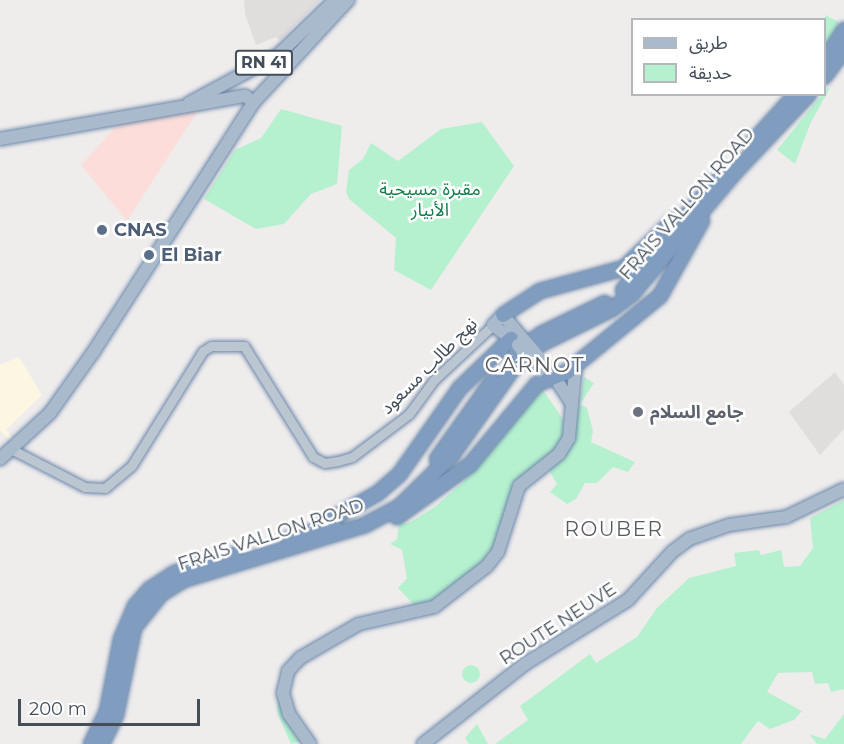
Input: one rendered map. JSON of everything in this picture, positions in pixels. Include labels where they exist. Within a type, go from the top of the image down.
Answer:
[{"type":"highway","points":[[826,59],[844,30]]},
{"type":"highway","points":[[826,76],[844,51]]},
{"type":"highway","points":[[826,76],[844,57]]},
{"type":"highway","name":"FRAIS VALLON ROAD","points":[[102,744],[116,715],[134,628],[152,602],[183,580],[380,519],[421,489],[474,428],[517,363],[543,344],[612,309],[633,293],[794,96]]},
{"type":"highway","name":"FRAIS VALLON ROAD","points":[[91,744],[107,711],[127,621],[144,595],[181,570],[290,539],[373,511],[409,488],[445,450],[513,355],[541,333],[620,293],[726,177],[807,96]]},
{"type":"highway","points":[[320,539],[385,521],[416,506],[470,465],[547,373],[576,366],[660,296],[726,177]]},
{"type":"highway","points":[[503,315],[540,291],[624,268],[726,177]]},
{"type":"highway","points":[[290,539],[347,511],[399,475],[460,388],[517,339]]},
{"type":"main road","name":"RN 41","points":[[180,108],[278,56],[335,0]]},
{"type":"main road","points":[[0,459],[50,413],[94,351],[254,102],[348,0]]},
{"type":"main road","points":[[0,138],[245,96],[254,102]]},
{"type":"main road","points":[[517,339],[493,326],[503,315],[517,339],[572,404]]},
{"type":"main road","points":[[310,744],[289,714],[283,693],[284,678],[295,662],[359,624],[434,607],[487,566],[498,552],[519,486],[565,446],[571,418],[576,366]]},
{"type":"main road","points":[[547,373],[571,418]]},
{"type":"main road","name":"ROUTE NEUVE","points":[[423,744],[525,664],[628,600],[672,552],[689,539],[729,525],[786,517],[844,489]]},
{"type":"street","name":"نهج طالب مسعود","points":[[11,449],[86,487],[105,488],[132,465],[203,351],[211,346],[244,346],[303,446],[325,463],[352,457],[409,414],[434,380],[493,326]]},
{"type":"shaded area","points":[[244,0],[320,0],[280,40],[276,37],[256,45],[245,14]]},
{"type":"shaded area","points":[[200,108],[127,221],[81,165],[120,122]]},
{"type":"shaded area","points":[[19,357],[42,395],[6,430],[13,438],[10,441],[0,430],[0,365]]},
{"type":"shaded area","points":[[835,372],[844,385],[844,429],[820,455],[789,412]]},
{"type":"green space","points":[[825,15],[839,22],[827,45],[826,18]]},
{"type":"green space","points":[[821,96],[826,96],[811,122],[795,164],[777,150]]},
{"type":"green space","points":[[281,109],[342,126],[337,184],[311,194],[284,224],[256,229],[204,199],[235,150],[261,138]]},
{"type":"green space","name":"مقبرة مسيحية الأبيار","points":[[482,122],[514,166],[431,290],[394,270],[396,238],[349,199],[346,192],[349,170],[363,159],[371,143],[398,161],[441,129]]},
{"type":"green space","points":[[584,377],[594,383],[580,404],[587,408],[593,431],[591,442],[635,462],[628,472],[613,467],[597,483],[585,483],[576,499],[567,504],[550,492],[557,484],[549,470],[562,460],[572,440]]},
{"type":"green space","points":[[541,387],[563,419],[564,443],[528,472],[495,550],[485,564],[433,602],[415,606],[398,588],[407,578],[402,550],[390,544],[397,539],[399,524],[411,522],[436,506],[463,482]]},
{"type":"green space","points":[[844,500],[844,689],[831,692],[828,683],[815,684],[812,672],[778,673],[767,692],[802,711],[794,720],[770,729],[758,721],[741,744],[495,744],[528,720],[520,706],[590,654],[596,663],[637,637],[657,608],[689,578],[736,566],[734,553],[759,550],[761,555],[781,550],[784,567],[800,566],[813,548],[810,518]]},
{"type":"green space","points":[[467,665],[475,665],[480,670],[478,681],[467,683],[462,678],[462,670]]},
{"type":"green space","points":[[278,693],[305,740],[291,744],[277,712]]},
{"type":"green space","points":[[844,714],[844,744],[817,744],[809,734],[825,739]]},
{"type":"green space","points":[[477,724],[488,744],[469,744],[465,738]]},
{"type":"place","name":"CNAS","points":[[102,230]]},
{"type":"place","name":"El Biar","points":[[149,255]]},
{"type":"place","name":"جامع السلام","points":[[638,412]]},
{"type":"district","name":"CARNOT","points":[[535,365]]},
{"type":"district","name":"ROUBER","points":[[614,529]]}]
